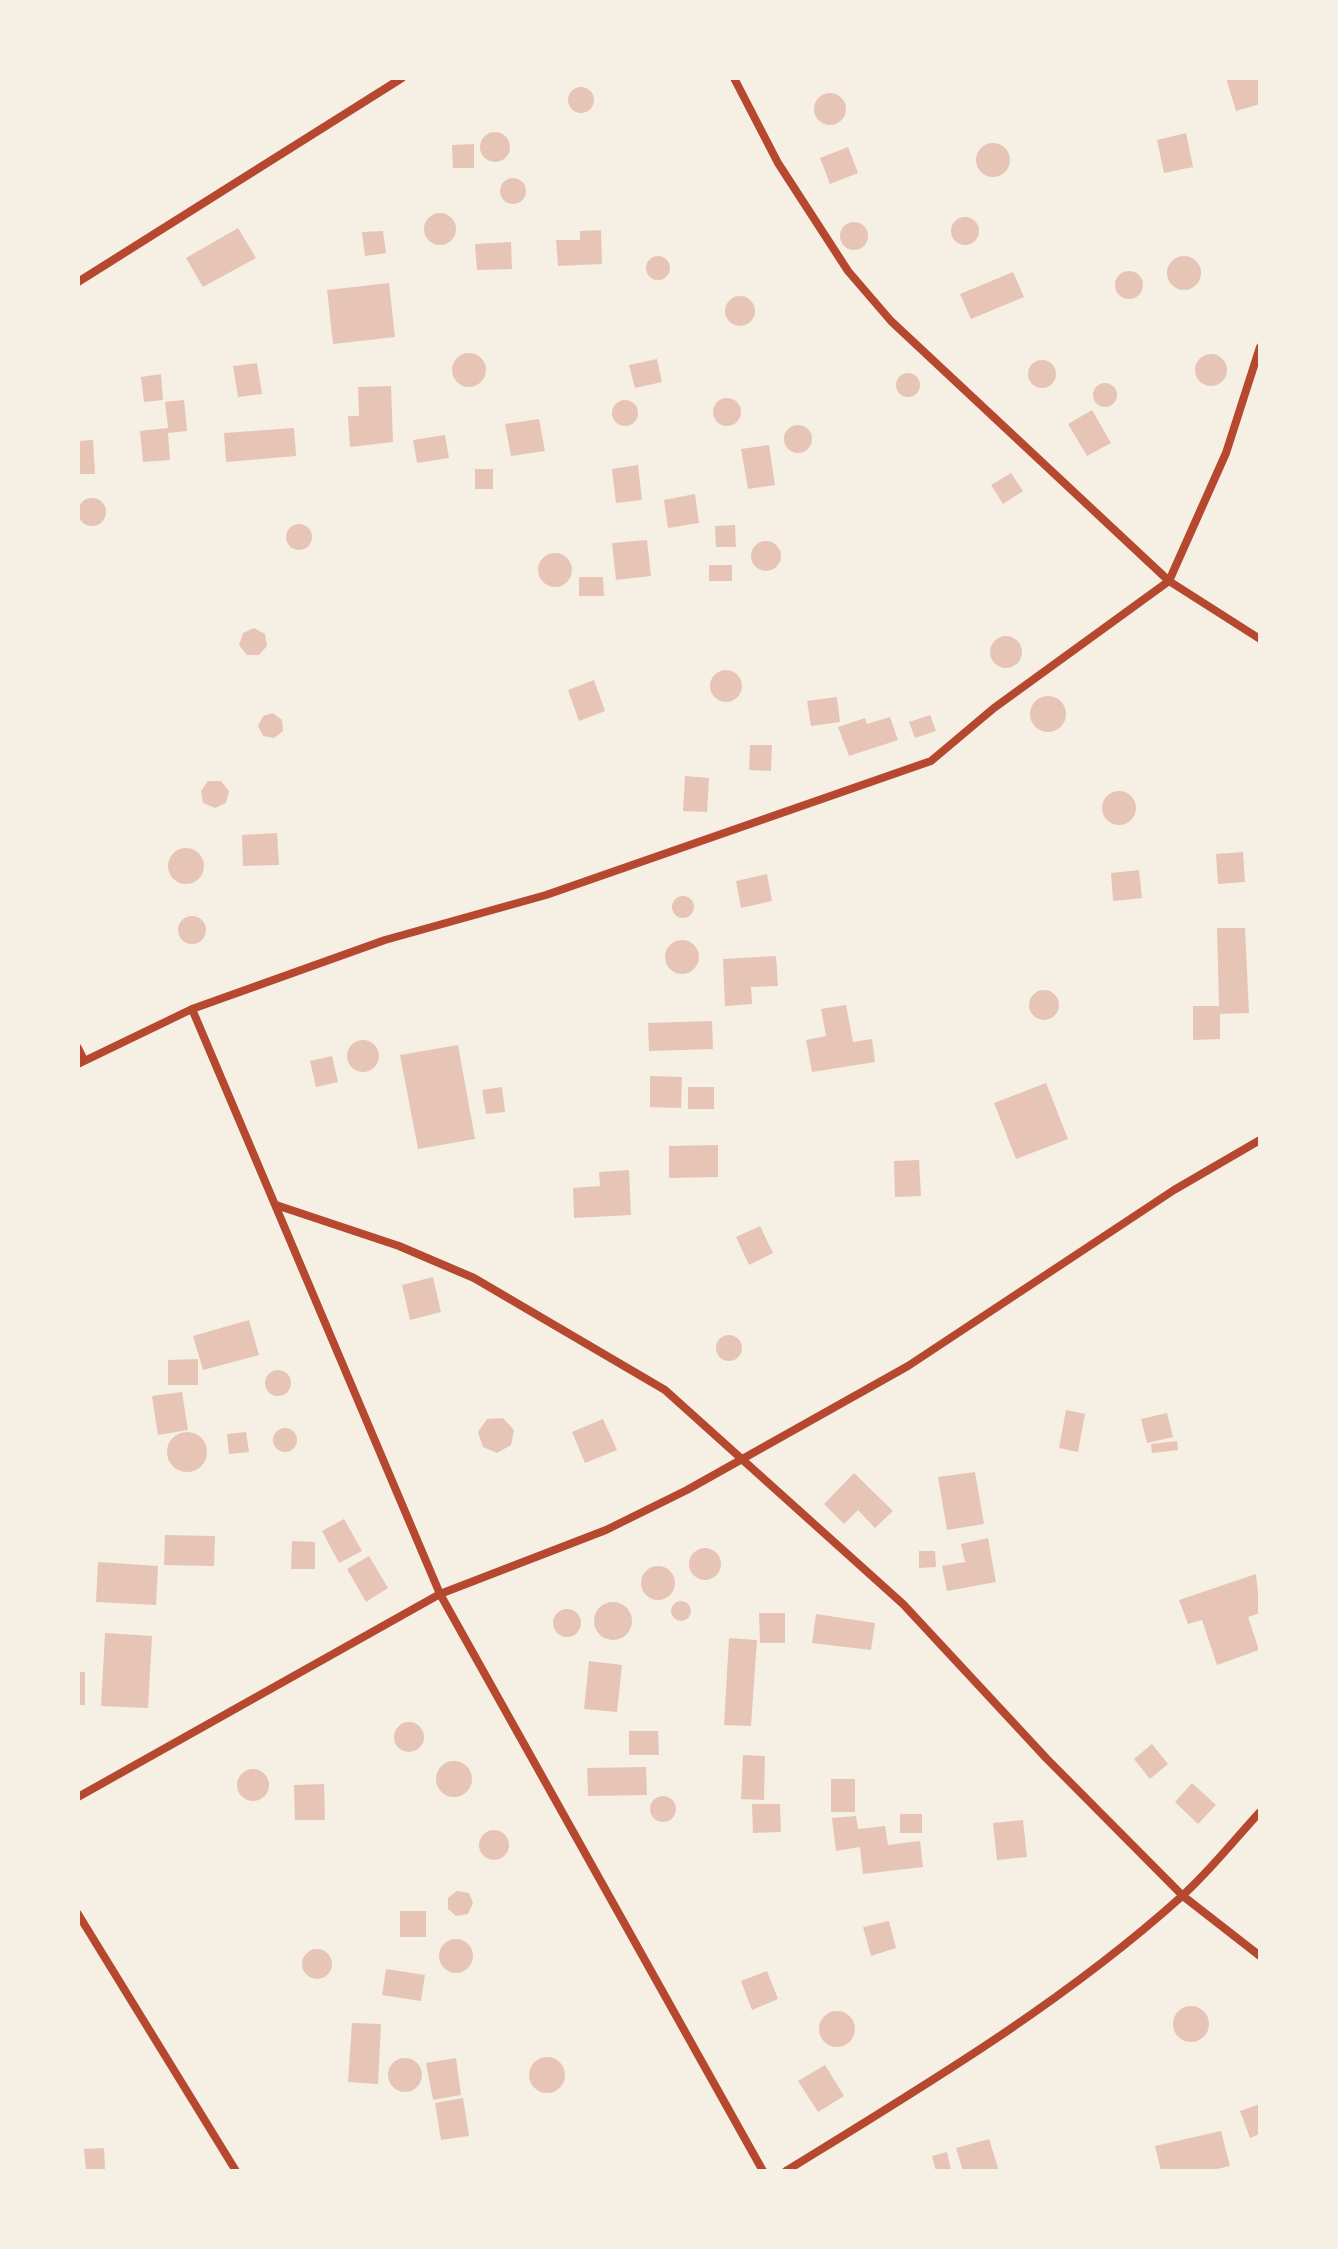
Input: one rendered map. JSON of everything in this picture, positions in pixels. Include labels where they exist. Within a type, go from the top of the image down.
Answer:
[{"type":"street","points":[[78,282],[402,78]]},
{"type":"street","points":[[734,78],[778,163],[848,271],[891,321],[1169,581],[1260,639]]},
{"type":"street","points":[[78,1048],[81,1062],[192,1009],[385,940],[546,895],[931,761],[994,708],[1169,581],[1226,453],[1260,347]]},
{"type":"street","points":[[192,1009],[440,1594],[763,2171]]},
{"type":"street","points":[[78,1797],[440,1594],[606,1530],[743,1459],[908,1366],[1174,1190],[1260,1140]]},
{"type":"street","points":[[276,1205],[399,1246],[474,1278],[665,1390],[903,1604],[1047,1759],[1183,1896],[1260,1956]]},
{"type":"street","points":[[786,2171],[977,2053],[1183,1896],[1260,1812]]},
{"type":"street","points":[[78,1914],[236,2171]]},
{"type":"building","points":[[1226,78],[1260,78],[1260,104],[1236,111]]},
{"type":"building","points":[[581,87],[590,91],[594,100],[590,109],[581,113],[572,109],[568,100],[572,91]]},
{"type":"building","points":[[830,93],[841,98],[846,109],[841,120],[830,125],[819,120],[814,109],[819,98]]},
{"type":"building","points":[[495,132],[506,136],[510,147],[506,158],[495,162],[484,158],[480,147],[484,136]]},
{"type":"building","points":[[1186,133],[1193,167],[1164,173],[1157,140]]},
{"type":"building","points":[[993,143],[1005,148],[1010,160],[1005,172],[993,177],[981,172],[976,160],[981,148]]},
{"type":"building","points":[[474,144],[474,168],[453,168],[452,145]]},
{"type":"building","points":[[848,147],[858,173],[830,184],[820,158]]},
{"type":"building","points":[[513,178],[522,182],[526,191],[522,200],[513,204],[504,200],[500,191],[504,182]]},
{"type":"building","points":[[440,213],[452,217],[456,229],[452,241],[440,245],[428,241],[424,229],[428,217]]},
{"type":"building","points":[[965,217],[975,221],[979,231],[975,241],[965,245],[955,241],[951,231],[955,221]]},
{"type":"building","points":[[854,222],[864,226],[868,236],[864,246],[854,250],[844,246],[840,236],[844,226]]},
{"type":"building","points":[[238,228],[256,258],[203,287],[186,258]]},
{"type":"building","points":[[601,230],[602,264],[558,266],[556,240],[580,240],[580,231]]},
{"type":"building","points":[[383,231],[386,253],[365,256],[362,232]]},
{"type":"building","points":[[511,242],[512,269],[477,270],[475,244]]},
{"type":"building","points":[[658,256],[669,263],[670,268],[663,279],[658,280],[647,273],[646,268],[653,257]]},
{"type":"building","points":[[1184,256],[1196,261],[1201,273],[1196,285],[1184,290],[1172,285],[1167,273],[1172,261]]},
{"type":"building","points":[[1129,271],[1139,275],[1143,285],[1139,295],[1129,299],[1119,295],[1115,285],[1119,275]]},
{"type":"building","points":[[1013,272],[1024,297],[971,319],[960,294]]},
{"type":"building","points":[[389,283],[395,337],[333,344],[327,290]]},
{"type":"building","points":[[740,296],[751,300],[755,311],[751,322],[740,326],[729,322],[725,311],[729,300]]},
{"type":"building","points":[[469,353],[481,358],[486,370],[481,382],[469,387],[457,382],[452,370],[457,358]]},
{"type":"building","points":[[1211,354],[1223,358],[1227,370],[1223,382],[1211,386],[1199,382],[1195,370],[1199,358]]},
{"type":"building","points":[[657,359],[662,382],[635,388],[629,365]]},
{"type":"building","points":[[1042,360],[1052,364],[1056,374],[1052,384],[1042,388],[1032,384],[1028,374],[1032,364]]},
{"type":"building","points":[[257,363],[262,394],[238,397],[233,366]]},
{"type":"building","points":[[908,373],[917,376],[920,385],[917,394],[908,397],[899,394],[896,385],[899,376]]},
{"type":"building","points":[[161,374],[163,400],[144,402],[141,377]]},
{"type":"building","points":[[1105,383],[1113,387],[1117,395],[1113,403],[1105,407],[1097,403],[1093,395],[1097,387]]},
{"type":"building","points":[[391,386],[393,442],[350,447],[348,416],[359,416],[358,387]]},
{"type":"building","points":[[727,398],[737,402],[741,412],[737,422],[727,426],[717,422],[713,412],[717,402]]},
{"type":"building","points":[[184,400],[187,431],[168,433],[170,460],[143,462],[140,431],[168,428],[165,402]]},
{"type":"building","points":[[625,400],[634,404],[638,413],[634,422],[625,426],[616,422],[612,413],[616,404]]},
{"type":"building","points":[[1092,410],[1111,443],[1087,456],[1068,424]]},
{"type":"building","points":[[539,419],[545,451],[511,456],[505,424]]},
{"type":"building","points":[[798,425],[808,429],[812,439],[808,449],[798,453],[788,449],[784,439],[788,429]]},
{"type":"building","points":[[294,428],[296,456],[226,462],[224,433]]},
{"type":"building","points":[[445,435],[449,458],[417,463],[413,440]]},
{"type":"building","points":[[93,440],[95,474],[78,474],[78,441]]},
{"type":"building","points":[[769,445],[775,485],[748,489],[741,449]]},
{"type":"building","points":[[638,465],[642,500],[616,503],[612,469]]},
{"type":"building","points":[[475,469],[493,469],[493,489],[475,489]]},
{"type":"building","points":[[1011,473],[1023,491],[1003,504],[991,485]]},
{"type":"building","points":[[695,494],[699,523],[668,528],[664,500]]},
{"type":"building","points":[[92,498],[102,502],[106,512],[102,522],[92,526],[82,522],[78,512],[82,502]]},
{"type":"building","points":[[299,524],[308,528],[312,537],[308,546],[299,550],[290,546],[286,537],[290,528]]},
{"type":"building","points":[[735,525],[736,547],[716,547],[715,526]]},
{"type":"building","points":[[647,540],[651,576],[616,580],[612,543]]},
{"type":"building","points":[[766,541],[777,545],[781,556],[777,567],[766,571],[755,567],[751,556],[755,545]]},
{"type":"building","points":[[555,553],[567,558],[572,570],[567,582],[555,587],[543,582],[538,570],[543,558]]},
{"type":"building","points":[[709,565],[732,565],[732,581],[709,581]]},
{"type":"building","points":[[579,577],[603,577],[604,596],[579,596]]},
{"type":"building","points":[[254,628],[265,634],[267,646],[259,655],[247,655],[239,645],[243,633]]},
{"type":"building","points":[[1006,636],[1017,641],[1022,652],[1017,663],[1006,668],[995,663],[990,652],[995,641]]},
{"type":"building","points":[[726,670],[737,675],[742,686],[737,697],[726,702],[715,697],[710,686],[715,675]]},
{"type":"building","points":[[594,680],[605,711],[579,721],[568,690]]},
{"type":"building","points":[[1048,696],[1061,701],[1066,714],[1061,727],[1048,732],[1035,727],[1030,714],[1035,701]]},
{"type":"building","points":[[837,697],[840,722],[811,726],[807,701]]},
{"type":"building","points":[[273,713],[282,720],[283,731],[274,738],[263,736],[258,726],[263,716]]},
{"type":"building","points":[[930,715],[936,731],[915,738],[909,722]]},
{"type":"building","points":[[890,717],[898,740],[849,756],[838,727],[865,718],[867,724]]},
{"type":"building","points":[[750,745],[772,745],[771,771],[749,770]]},
{"type":"building","points":[[685,776],[709,778],[707,812],[683,811]]},
{"type":"building","points":[[208,781],[221,781],[229,791],[226,803],[215,808],[203,803],[201,791]]},
{"type":"building","points":[[1119,791],[1131,796],[1136,808],[1131,820],[1119,825],[1107,820],[1102,808],[1107,796]]},
{"type":"building","points":[[277,833],[279,865],[243,866],[242,835]]},
{"type":"building","points":[[186,848],[199,853],[204,866],[199,879],[186,884],[173,879],[168,866],[173,853]]},
{"type":"building","points":[[1243,852],[1245,882],[1218,884],[1216,854]]},
{"type":"building","points":[[1139,870],[1142,898],[1113,901],[1111,873]]},
{"type":"building","points":[[767,874],[772,901],[741,908],[736,881]]},
{"type":"building","points":[[683,896],[691,899],[694,907],[691,915],[683,918],[675,915],[672,907],[675,899]]},
{"type":"building","points":[[192,916],[202,920],[206,930],[202,940],[192,944],[182,940],[178,930],[182,920]]},
{"type":"building","points":[[1217,928],[1245,928],[1249,1013],[1220,1014],[1220,1039],[1193,1040],[1193,1006],[1219,1006]]},
{"type":"building","points":[[682,940],[694,945],[699,957],[694,969],[682,974],[670,969],[665,957],[670,945]]},
{"type":"building","points":[[776,956],[778,986],[751,987],[752,1004],[725,1006],[723,959]]},
{"type":"building","points":[[1044,990],[1050,991],[1058,999],[1058,1011],[1050,1019],[1044,1020],[1038,1019],[1030,1011],[1029,1005],[1030,999],[1038,991]]},
{"type":"building","points":[[846,1005],[853,1042],[872,1039],[875,1062],[812,1072],[806,1040],[826,1036],[821,1009]]},
{"type":"building","points":[[712,1021],[713,1049],[649,1051],[648,1023]]},
{"type":"building","points":[[363,1040],[374,1045],[379,1056],[374,1067],[363,1072],[352,1067],[347,1056],[352,1045]]},
{"type":"building","points":[[458,1045],[475,1139],[418,1149],[400,1055]]},
{"type":"building","points":[[332,1056],[338,1082],[316,1087],[310,1061]]},
{"type":"building","points":[[650,1076],[682,1077],[681,1108],[650,1107]]},
{"type":"building","points":[[1046,1083],[1068,1139],[1016,1159],[994,1103]]},
{"type":"building","points":[[502,1087],[505,1112],[486,1114],[482,1090]]},
{"type":"building","points":[[688,1087],[714,1087],[714,1109],[688,1109]]},
{"type":"building","points":[[718,1145],[718,1177],[669,1178],[669,1146]]},
{"type":"building","points":[[919,1160],[921,1196],[895,1197],[894,1161]]},
{"type":"building","points":[[629,1170],[631,1215],[574,1218],[573,1188],[600,1186],[599,1172]]},
{"type":"building","points":[[760,1226],[773,1253],[749,1265],[736,1237]]},
{"type":"building","points":[[433,1277],[441,1312],[410,1320],[402,1285]]},
{"type":"building","points":[[249,1320],[259,1355],[203,1370],[193,1336]]},
{"type":"building","points":[[729,1335],[738,1339],[742,1348],[738,1357],[729,1361],[720,1357],[716,1348],[720,1339]]},
{"type":"building","points":[[198,1359],[198,1385],[168,1385],[168,1360]]},
{"type":"building","points":[[278,1370],[287,1374],[291,1383],[287,1392],[278,1396],[269,1392],[265,1383],[269,1374]]},
{"type":"building","points":[[182,1392],[188,1430],[158,1435],[152,1396]]},
{"type":"building","points":[[1066,1410],[1085,1414],[1078,1452],[1059,1448]]},
{"type":"building","points":[[1167,1413],[1173,1437],[1147,1443],[1141,1419]]},
{"type":"building","points":[[503,1418],[514,1430],[511,1445],[497,1453],[483,1447],[478,1432],[487,1419]]},
{"type":"building","points":[[603,1419],[617,1450],[585,1463],[572,1432]]},
{"type":"building","points":[[285,1428],[293,1432],[297,1440],[293,1448],[285,1452],[277,1448],[273,1440],[277,1432]]},
{"type":"building","points":[[187,1432],[201,1438],[207,1452],[201,1466],[187,1472],[173,1466],[167,1452],[173,1438]]},
{"type":"building","points":[[246,1432],[249,1452],[229,1454],[227,1434]]},
{"type":"building","points":[[1177,1441],[1178,1450],[1152,1453],[1151,1444]]},
{"type":"building","points":[[975,1472],[984,1524],[947,1530],[938,1477]]},
{"type":"building","points":[[854,1473],[893,1511],[875,1528],[858,1510],[844,1524],[824,1504]]},
{"type":"building","points":[[344,1519],[362,1551],[339,1563],[322,1531]]},
{"type":"building","points":[[165,1535],[215,1536],[214,1566],[164,1565]]},
{"type":"building","points":[[988,1538],[996,1582],[947,1591],[942,1566],[965,1562],[961,1544]]},
{"type":"building","points":[[292,1541],[315,1542],[315,1569],[291,1569]]},
{"type":"building","points":[[705,1548],[716,1553],[721,1564],[716,1575],[705,1580],[694,1575],[689,1564],[694,1553]]},
{"type":"building","points":[[919,1551],[935,1551],[936,1567],[919,1568]]},
{"type":"building","points":[[369,1556],[388,1588],[366,1602],[347,1569]]},
{"type":"building","points":[[98,1562],[158,1566],[156,1605],[96,1602]]},
{"type":"building","points":[[658,1566],[670,1571],[675,1583],[670,1595],[658,1600],[646,1595],[641,1583],[646,1571]]},
{"type":"building","points":[[1256,1574],[1260,1613],[1248,1617],[1259,1650],[1217,1665],[1202,1620],[1188,1624],[1179,1600]]},
{"type":"building","points":[[681,1601],[688,1604],[691,1611],[688,1618],[681,1621],[674,1618],[671,1611],[674,1604]]},
{"type":"building","points":[[613,1602],[626,1608],[632,1621],[626,1634],[613,1640],[600,1634],[594,1621],[600,1608]]},
{"type":"building","points":[[567,1609],[577,1613],[581,1623],[577,1633],[567,1637],[557,1633],[553,1623],[557,1613]]},
{"type":"building","points":[[759,1613],[785,1613],[785,1643],[760,1643]]},
{"type":"building","points":[[816,1614],[875,1623],[871,1650],[812,1643]]},
{"type":"building","points":[[105,1633],[152,1636],[148,1708],[101,1706]]},
{"type":"building","points":[[729,1638],[757,1640],[751,1726],[724,1725]]},
{"type":"building","points":[[589,1661],[622,1665],[617,1712],[584,1709]]},
{"type":"building","points":[[78,1672],[85,1672],[85,1705],[78,1705]]},
{"type":"building","points":[[409,1722],[420,1726],[424,1737],[420,1748],[409,1752],[398,1748],[394,1737],[398,1726]]},
{"type":"building","points":[[629,1731],[658,1731],[659,1755],[629,1755]]},
{"type":"building","points":[[1152,1744],[1168,1764],[1150,1779],[1134,1759]]},
{"type":"building","points":[[743,1755],[765,1756],[764,1800],[741,1799]]},
{"type":"building","points":[[454,1761],[467,1766],[472,1779],[467,1792],[454,1797],[441,1792],[436,1779],[441,1766]]},
{"type":"building","points":[[646,1767],[647,1795],[588,1796],[587,1768]]},
{"type":"building","points":[[253,1769],[264,1774],[269,1785],[264,1796],[253,1801],[242,1796],[237,1785],[242,1774]]},
{"type":"building","points":[[831,1779],[855,1779],[855,1812],[831,1812]]},
{"type":"building","points":[[1192,1783],[1216,1805],[1198,1824],[1175,1802]]},
{"type":"building","points":[[324,1784],[325,1820],[295,1820],[294,1785]]},
{"type":"building","points":[[663,1796],[672,1800],[676,1809],[672,1818],[663,1822],[654,1818],[650,1809],[654,1800]]},
{"type":"building","points":[[752,1804],[780,1804],[781,1832],[753,1833]]},
{"type":"building","points":[[900,1814],[922,1814],[922,1833],[900,1833]]},
{"type":"building","points":[[856,1816],[858,1829],[885,1826],[888,1845],[920,1841],[923,1867],[863,1874],[860,1847],[836,1851],[832,1818]]},
{"type":"building","points":[[1023,1820],[1027,1857],[997,1860],[993,1823]]},
{"type":"building","points":[[494,1830],[505,1834],[509,1845],[505,1856],[494,1860],[483,1856],[479,1845],[483,1834]]},
{"type":"building","points":[[457,1891],[469,1893],[473,1903],[468,1914],[456,1916],[448,1909],[448,1898]]},
{"type":"building","points":[[400,1911],[426,1911],[426,1937],[400,1937]]},
{"type":"building","points":[[889,1921],[896,1948],[871,1956],[863,1927]]},
{"type":"building","points":[[456,1939],[468,1944],[473,1956],[468,1968],[456,1973],[444,1968],[439,1956],[444,1944]]},
{"type":"building","points":[[317,1949],[328,1953],[332,1964],[328,1975],[317,1979],[306,1975],[302,1964],[306,1953]]},
{"type":"building","points":[[386,1969],[425,1975],[421,2001],[382,1995]]},
{"type":"building","points":[[767,1971],[778,1999],[752,2010],[741,1981]]},
{"type":"building","points":[[1191,2006],[1203,2012],[1209,2024],[1203,2036],[1191,2042],[1179,2036],[1173,2024],[1179,2012]]},
{"type":"building","points":[[837,2011],[849,2017],[855,2029],[849,2041],[837,2047],[825,2041],[819,2029],[825,2017]]},
{"type":"building","points":[[352,2023],[381,2024],[378,2084],[348,2082]]},
{"type":"building","points":[[547,2057],[559,2063],[565,2075],[559,2087],[547,2093],[535,2087],[529,2075],[535,2063]]},
{"type":"building","points":[[405,2058],[417,2063],[422,2075],[417,2087],[405,2092],[393,2087],[388,2075],[393,2063]]},
{"type":"building","points":[[456,2058],[461,2095],[433,2100],[426,2063]]},
{"type":"building","points":[[825,2065],[844,2096],[818,2112],[798,2081]]},
{"type":"building","points":[[463,2098],[469,2136],[441,2140],[435,2103]]},
{"type":"building","points":[[1260,2104],[1260,2134],[1250,2138],[1240,2111]]},
{"type":"building","points":[[1221,2131],[1230,2166],[1208,2171],[1161,2171],[1155,2146]]},
{"type":"building","points":[[989,2139],[999,2171],[963,2171],[956,2148]]},
{"type":"building","points":[[104,2148],[105,2169],[86,2170],[84,2149]]},
{"type":"building","points":[[947,2152],[951,2170],[936,2171],[932,2156]]}]
